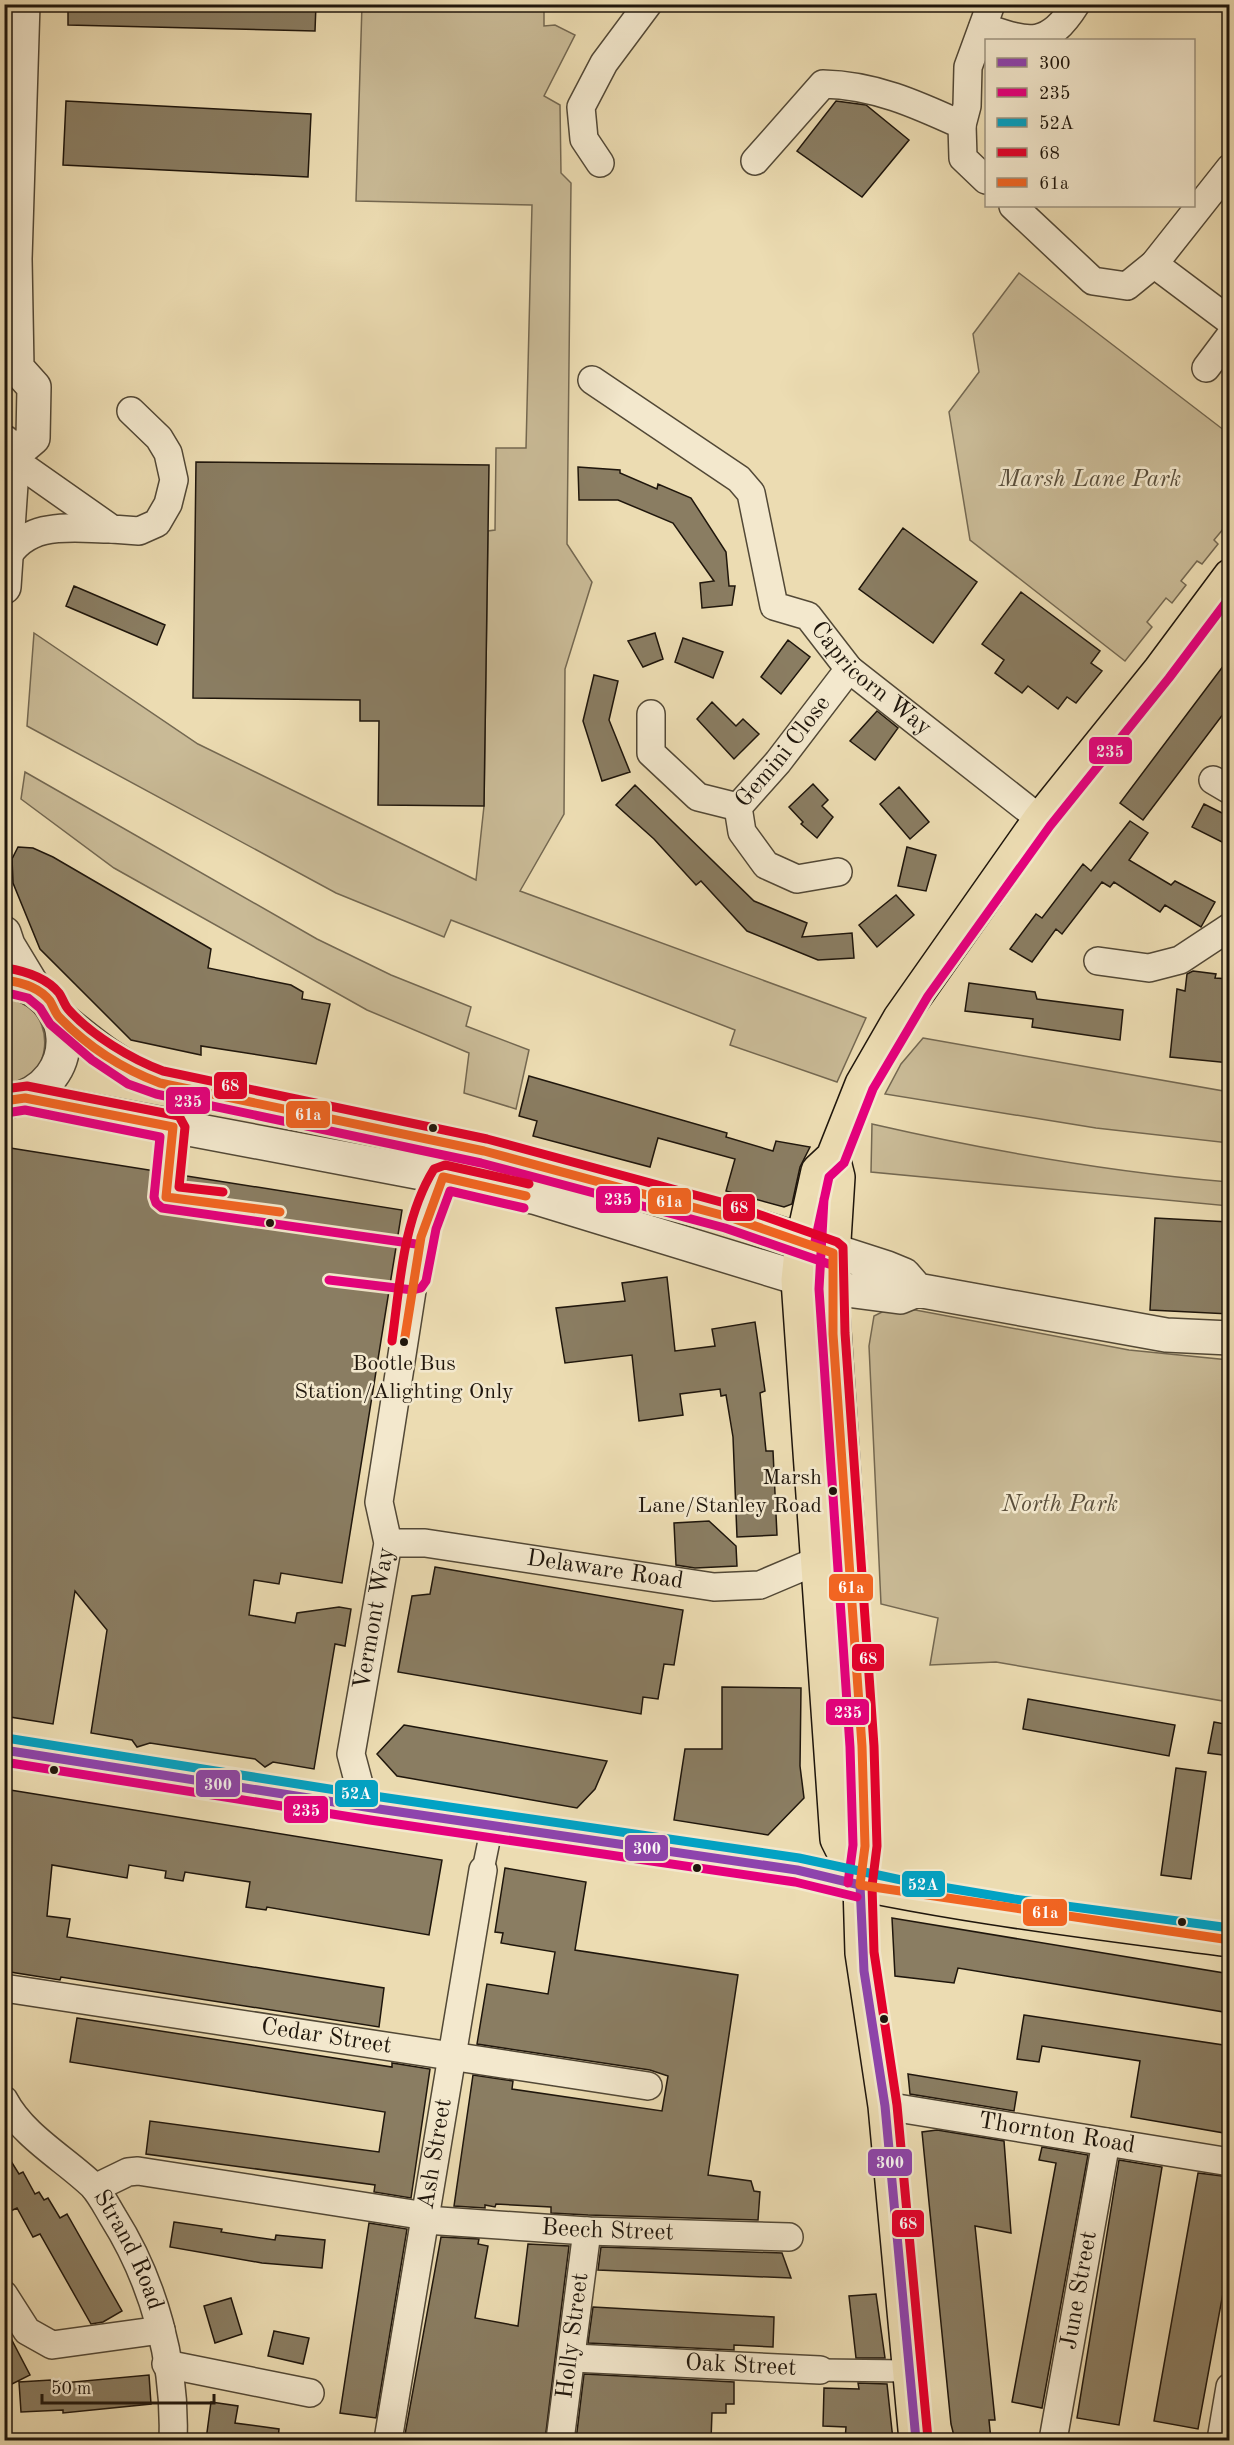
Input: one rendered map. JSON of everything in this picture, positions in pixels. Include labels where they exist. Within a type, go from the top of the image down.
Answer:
[{"type":"main road","points":[[860,1885],[837,1839],[798,1280],[802,1243],[818,1171],[833,1157],[862,1083],[900,1018],[1041,819],[1160,670],[1230,576]]},
{"type":"main road","points":[[833,1157],[838,1177],[831,1288],[862,1746],[865,1846],[860,1885],[864,1971],[885,2106],[916,2440]]},
{"type":"main road","points":[[4,1750],[372,1808],[797,1870],[860,1885],[1230,1940]]},
{"type":"street","points":[[9,454],[33,438],[34,387],[11,374],[23,4]]},
{"type":"street","points":[[600,163],[584,139],[581,107],[604,63],[648,4]]},
{"type":"street","points":[[1042,39],[1068,18],[1076,4]]},
{"type":"street","points":[[985,178],[963,158],[972,114],[968,68],[987,16],[1022,39]]},
{"type":"street","points":[[755,161],[823,84],[849,84],[972,114]]},
{"type":"street","points":[[1014,207],[1093,281],[1127,286],[1154,264],[1230,168]]},
{"type":"street","points":[[1154,264],[1230,321]]},
{"type":"street","points":[[1206,368],[1230,336]]},
{"type":"street","name":"Capricorn Way","points":[[592,380],[739,479],[751,494],[774,606],[808,616],[849,669],[1041,819]]},
{"type":"street","points":[[5,573],[18,543],[37,531],[57,528],[139,531],[158,523],[168,504],[174,480],[168,453],[159,438],[131,411]]},
{"type":"street","points":[[9,454],[112,529]]},
{"type":"street","points":[[5,573],[9,454]]},
{"type":"street","name":"Gemini Close","points":[[838,872],[797,879],[766,865],[742,832],[738,807],[778,762],[849,669]]},
{"type":"street","points":[[651,714],[651,753],[698,798],[738,807]]},
{"type":"street","points":[[1098,961],[1149,968],[1180,960],[1230,927]]},
{"type":"street","points":[[4,933],[19,984],[49,1000],[58,1016],[63,1032],[62,1055],[58,1067],[43,1087],[15,1100]]},
{"type":"street","points":[[58,1016],[133,1073],[160,1083],[445,1142],[633,1190],[729,1218],[904,1275],[917,1290]]},
{"type":"street","points":[[15,1100],[443,1177],[537,1198],[798,1280],[831,1288],[900,1297],[917,1290],[1166,1335],[1230,1338]]},
{"type":"street","name":"Vermont Way","points":[[372,1808],[359,1784],[351,1754],[388,1543],[379,1502],[421,1232],[430,1202],[443,1177],[445,1142]]},
{"type":"street","name":"Delaware Road","points":[[388,1543],[425,1543],[714,1587],[760,1585],[819,1560]]},
{"type":"street","points":[[483,1870],[492,1826]]},
{"type":"street","name":"Ash Street","points":[[388,2440],[483,1870]]},
{"type":"street","name":"Cedar Street","points":[[4,1988],[648,2086]]},
{"type":"street","name":"Strand Road","points":[[4,2100],[9,2109],[54,2153],[95,2188],[129,2243],[150,2291],[161,2330],[172,2394],[173,2440]]},
{"type":"street","name":"Thornton Road","points":[[885,2106],[1230,2162]]},
{"type":"street","name":"June Street","points":[[1053,2440],[1106,2142]]},
{"type":"street","name":"Beech Street","points":[[95,2188],[128,2172],[138,2172],[426,2218],[587,2231],[789,2237]]},
{"type":"street","name":"Holly Street","points":[[560,2440],[573,2358],[587,2231]]},
{"type":"street","points":[[4,2295],[27,2331],[52,2344],[161,2330]]},
{"type":"street","name":"Oak Street","points":[[573,2358],[820,2370],[908,2371]]},
{"type":"street","points":[[166,2364],[309,2393]]},
{"type":"street","points":[[1221,2440],[1230,2387]]},
{"type":"green space","points":[[362,5],[544,5],[544,26],[555,25],[575,35],[544,96],[560,105],[561,173],[571,183],[567,544],[592,582],[565,669],[564,814],[520,891],[866,1018],[837,1082],[730,1045],[735,1030],[451,920],[444,937],[336,893],[27,726],[34,633],[198,744],[476,880],[484,806],[488,531],[495,530],[496,448],[526,448],[532,205],[356,201]]},
{"type":"green space","name":"Marsh Lane Park","points":[[1019,273],[1229,434],[1229,522],[1214,540],[1218,544],[1202,564],[1197,561],[1181,581],[1186,585],[1172,603],[1166,598],[1147,622],[1152,627],[1125,661],[970,540],[949,412],[979,372],[973,334]]},
{"type":"green space","points":[[25,772],[317,939],[391,975],[471,1007],[466,1026],[529,1050],[516,1109],[464,1093],[469,1053],[367,1010],[114,868],[21,799]]},
{"type":"green space","points":[[4,997],[24,1004],[37,1016],[42,1026],[44,1047],[38,1067],[32,1075],[21,1082],[4,1086]]},
{"type":"green space","points":[[923,1038],[1229,1092],[1229,1143],[1096,1128],[885,1094],[901,1064]]},
{"type":"green space","points":[[872,1124],[1049,1159],[1139,1173],[1229,1182],[1229,1206],[871,1172]]},
{"type":"green space","name":"North Park","points":[[894,1306],[1129,1350],[1229,1360],[1229,1702],[996,1662],[930,1665],[938,1618],[881,1604],[869,1346],[874,1316]]},
{"type":"building","points":[[68,4],[316,4],[315,31],[68,25]]},
{"type":"building","points":[[66,101],[311,114],[308,177],[63,165]]},
{"type":"building","points":[[836,101],[866,105],[909,140],[862,197],[797,151]]},
{"type":"building","points":[[196,462],[489,465],[484,806],[378,805],[379,721],[360,721],[360,700],[193,698]]},
{"type":"building","points":[[578,467],[620,470],[620,473],[657,489],[658,484],[691,498],[726,552],[729,586],[735,586],[732,605],[702,608],[700,583],[714,581],[673,523],[618,500],[579,500]]},
{"type":"building","points":[[903,528],[977,582],[933,643],[859,589]]},
{"type":"building","points":[[74,586],[165,625],[157,645],[66,606]]},
{"type":"building","points":[[1021,592],[1100,651],[1091,663],[1102,671],[1076,703],[1067,697],[1058,709],[1028,686],[1022,693],[995,673],[1004,660],[982,644]]},
{"type":"building","points":[[655,633],[663,659],[643,667],[628,641]]},
{"type":"building","points":[[683,638],[723,652],[713,678],[675,662]]},
{"type":"building","points":[[788,640],[810,657],[781,694],[761,677]]},
{"type":"building","points":[[1230,657],[1230,705],[1143,820],[1120,803]]},
{"type":"building","points":[[594,675],[618,681],[609,720],[630,772],[602,781],[583,721]]},
{"type":"building","points":[[712,702],[736,726],[743,719],[759,734],[734,759],[697,719]]},
{"type":"building","points":[[877,711],[898,728],[875,760],[850,741]]},
{"type":"building","points":[[813,784],[828,800],[822,806],[833,817],[817,838],[801,824],[803,822],[789,807]]},
{"type":"building","points":[[635,785],[754,901],[807,923],[802,937],[852,933],[854,958],[818,960],[747,931],[701,881],[696,885],[654,839],[616,805]]},
{"type":"building","points":[[899,787],[929,822],[910,839],[880,804]]},
{"type":"building","points":[[1204,804],[1230,817],[1230,846],[1192,827]]},
{"type":"building","points":[[1130,821],[1148,833],[1129,860],[1171,885],[1175,881],[1215,902],[1201,927],[1165,905],[1160,912],[1114,882],[1110,887],[1102,882],[1062,934],[1056,929],[1032,962],[1010,949],[1036,914],[1042,918],[1083,864],[1091,871]]},
{"type":"building","points":[[18,847],[33,848],[53,857],[211,949],[208,968],[291,985],[303,992],[302,999],[330,1004],[316,1064],[201,1046],[201,1055],[131,1040],[40,949],[13,883],[12,859]]},
{"type":"building","points":[[907,847],[936,855],[926,891],[898,886]]},
{"type":"building","points":[[896,895],[914,915],[877,947],[859,925]]},
{"type":"building","points":[[1193,971],[1216,974],[1215,978],[1230,979],[1230,1063],[1170,1057],[1177,989],[1185,991],[1187,974]]},
{"type":"building","points":[[969,983],[1035,992],[1037,999],[1123,1010],[1120,1040],[1032,1027],[1033,1019],[965,1011]]},
{"type":"building","points":[[529,1076],[727,1133],[726,1137],[773,1151],[776,1141],[810,1147],[800,1167],[792,1204],[784,1207],[726,1191],[735,1159],[658,1138],[650,1167],[533,1136],[537,1121],[519,1116]]},
{"type":"building","points":[[4,1147],[402,1210],[342,1583],[281,1573],[279,1584],[254,1580],[249,1615],[295,1623],[297,1613],[339,1607],[351,1609],[345,1646],[335,1644],[314,1769],[273,1762],[265,1767],[255,1759],[150,1743],[137,1747],[132,1740],[91,1733],[107,1630],[75,1591],[53,1724],[4,1716]]},
{"type":"building","points":[[1155,1218],[1230,1222],[1230,1314],[1150,1310]]},
{"type":"building","points":[[667,1277],[675,1351],[715,1346],[712,1329],[755,1322],[765,1391],[760,1393],[766,1451],[773,1451],[777,1535],[737,1537],[733,1437],[726,1395],[721,1396],[720,1389],[680,1394],[683,1415],[639,1421],[632,1355],[565,1363],[556,1308],[625,1301],[622,1283]]},
{"type":"building","points":[[709,1521],[736,1546],[737,1566],[695,1568],[676,1565],[674,1523]]},
{"type":"building","points":[[435,1567],[683,1610],[674,1665],[664,1664],[658,1699],[643,1697],[641,1714],[398,1672],[412,1596],[430,1594]]},
{"type":"building","points":[[722,1687],[801,1688],[800,1766],[804,1798],[768,1835],[674,1820],[685,1749],[722,1749]]},
{"type":"building","points":[[1028,1699],[1175,1725],[1169,1756],[1023,1729]]},
{"type":"building","points":[[1214,1722],[1230,1725],[1230,1756],[1208,1753]]},
{"type":"building","points":[[404,1725],[607,1761],[595,1789],[577,1808],[397,1776],[377,1754]]},
{"type":"building","points":[[1176,1768],[1206,1772],[1191,1879],[1161,1875]]},
{"type":"building","points":[[4,1789],[442,1860],[429,1935],[267,1907],[266,1910],[246,1907],[250,1882],[185,1872],[183,1881],[165,1878],[166,1871],[129,1865],[127,1878],[52,1865],[47,1916],[70,1919],[67,1937],[384,1988],[379,2027],[61,1977],[60,1980],[4,1971]]},
{"type":"building","points":[[505,1868],[586,1882],[575,1950],[738,1975],[708,2175],[751,2181],[754,2191],[760,2192],[758,2220],[551,2213],[551,2207],[496,2204],[495,2207],[485,2205],[485,2208],[454,2206],[473,2075],[513,2081],[512,2089],[662,2111],[668,2076],[650,2070],[477,2044],[487,1984],[548,1994],[555,1952],[501,1943],[503,1933],[495,1932]]},
{"type":"building","points":[[892,1918],[1230,1974],[1230,2013],[958,1968],[954,1983],[895,1976]]},
{"type":"building","points":[[1024,2015],[1230,2046],[1230,2134],[1131,2117],[1140,2061],[1042,2046],[1039,2062],[1017,2059]]},
{"type":"building","points":[[77,2018],[392,2067],[392,2063],[430,2069],[411,2198],[374,2192],[375,2185],[146,2154],[150,2121],[379,2152],[385,2112],[70,2062]]},
{"type":"building","points":[[908,2074],[1017,2092],[1014,2111],[910,2094]]},
{"type":"building","points":[[937,2130],[1004,2141],[1011,2233],[975,2226],[995,2420],[989,2420],[991,2440],[955,2440],[951,2424],[922,2132]]},
{"type":"building","points":[[1042,2147],[1088,2155],[1042,2408],[1012,2402],[1056,2163],[1039,2160]]},
{"type":"building","points":[[4,2150],[19,2174],[23,2172],[35,2194],[39,2192],[44,2200],[48,2198],[60,2218],[67,2214],[122,2311],[103,2322],[91,2324],[40,2234],[33,2237],[17,2208],[4,2214]]},
{"type":"building","points":[[1119,2160],[1162,2167],[1119,2425],[1077,2418]]},
{"type":"building","points":[[1198,2173],[1230,2177],[1230,2255],[1198,2429],[1154,2421]]},
{"type":"building","points":[[174,2222],[275,2240],[276,2235],[325,2240],[322,2268],[262,2263],[170,2247]]},
{"type":"building","points":[[369,2223],[407,2229],[376,2418],[340,2413]]},
{"type":"building","points":[[441,2237],[479,2239],[478,2244],[488,2246],[475,2318],[518,2326],[528,2244],[569,2246],[545,2440],[404,2440]]},
{"type":"building","points":[[601,2247],[782,2253],[791,2278],[598,2270]]},
{"type":"building","points":[[876,2294],[885,2358],[856,2358],[849,2296]]},
{"type":"building","points":[[231,2298],[242,2334],[215,2343],[204,2306]]},
{"type":"building","points":[[593,2307],[774,2317],[773,2347],[734,2345],[734,2350],[588,2343]]},
{"type":"building","points":[[4,2325],[30,2375],[4,2388]]},
{"type":"building","points":[[274,2331],[309,2338],[303,2364],[268,2356]]},
{"type":"building","points":[[584,2374],[734,2382],[734,2404],[726,2404],[726,2413],[712,2413],[711,2440],[576,2440]]},
{"type":"building","points":[[149,2375],[151,2404],[63,2413],[63,2410],[21,2412],[19,2382],[51,2380],[52,2384]]},
{"type":"building","points":[[858,2383],[887,2384],[893,2440],[845,2440],[846,2427],[823,2426],[824,2388],[859,2389]]},
{"type":"building","points":[[211,2402],[238,2406],[235,2423],[279,2429],[278,2440],[206,2440]]},
{"type":"transit line","name":"235","points":[[814,1246],[829,1177],[844,1163],[873,1089],[928,996],[1050,826],[1169,678],[1230,597]]},
{"type":"transit line","name":"68","points":[[6,968],[42,979],[54,987],[68,1009],[88,1028],[125,1053],[163,1071],[487,1139],[732,1205],[837,1242],[843,1247],[845,1333],[874,1746],[877,1846],[872,1886],[874,1952],[897,2105],[928,2439]]},
{"type":"transit line","name":"61a","points":[[4,980],[23,984],[41,992],[50,1001],[59,1017],[94,1047],[119,1064],[160,1083],[484,1151],[729,1217],[833,1253],[833,1334],[862,1746],[865,1846],[860,1885]]},
{"type":"transit line","name":"235","points":[[4,992],[28,998],[40,1008],[50,1024],[92,1060],[128,1084],[156,1094],[481,1163],[725,1228],[829,1264]]},
{"type":"transit line","name":"68","points":[[4,1089],[27,1086],[179,1116],[185,1127],[179,1187],[223,1192]]},
{"type":"transit line","name":"61a","points":[[4,1101],[25,1098],[173,1127],[166,1197],[280,1212]]},
{"type":"transit line","name":"235","points":[[6,1113],[25,1110],[160,1137],[154,1197],[156,1203],[162,1208],[416,1244]]},
{"type":"transit line","name":"68","points":[[392,1341],[409,1230],[415,1209],[434,1169],[445,1165],[529,1184]]},
{"type":"transit line","name":"61a","points":[[404,1343],[421,1237],[443,1177],[526,1196]]},
{"type":"transit line","name":"235","points":[[329,1280],[413,1290],[421,1288],[426,1281],[436,1229],[450,1191],[524,1208]]},
{"type":"transit line","name":"235","points":[[824,1199],[819,1289],[850,1747],[853,1845],[848,1883]]},
{"type":"transit line","name":"52A","points":[[6,1738],[374,1796],[799,1858],[906,1881],[1014,1899],[1230,1928]]},
{"type":"transit line","name":"300","points":[[4,1750],[372,1808],[797,1870],[860,1885]]},
{"type":"transit line","name":"235","points":[[4,1762],[370,1820],[795,1882],[857,1897]]},
{"type":"transit line","name":"300","points":[[860,1885],[864,1971],[885,2106],[916,2440]]},
{"type":"transit line","name":"61a","points":[[860,1885],[1230,1940]]},
{"type":"place","name":"Bootle Bus Station/Alighting Only","points":[[404,1342]]},
{"type":"place","name":"Marsh Lane/Stanley Road","points":[[833,1491]]}]
